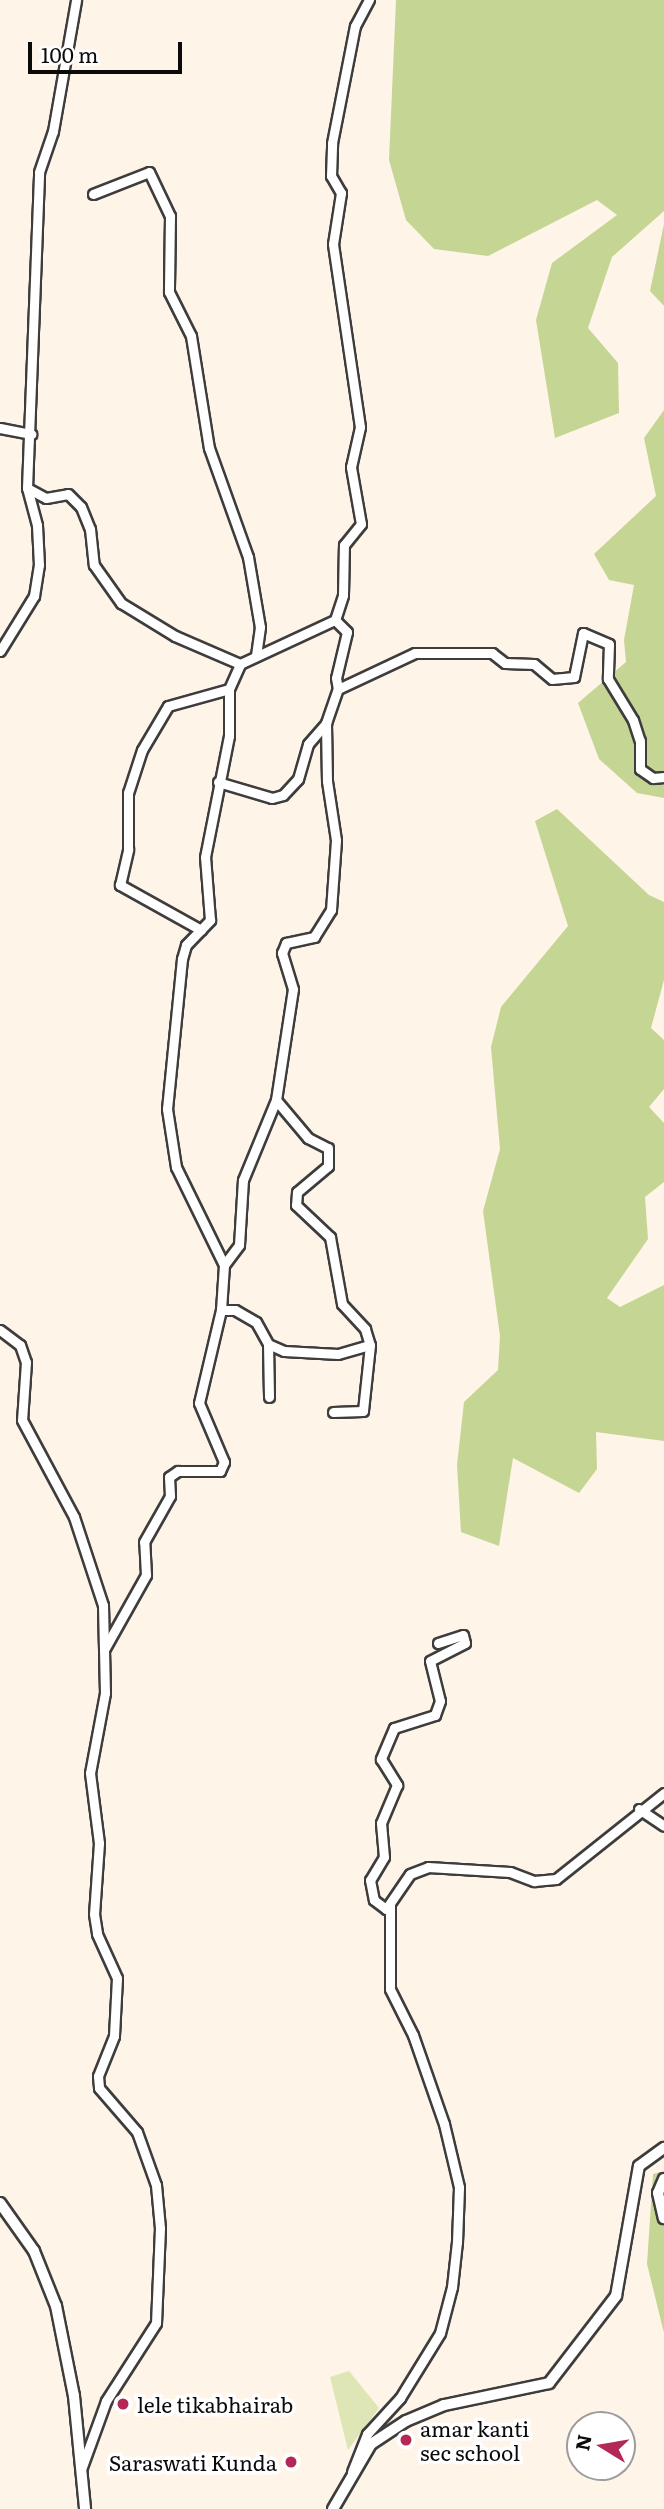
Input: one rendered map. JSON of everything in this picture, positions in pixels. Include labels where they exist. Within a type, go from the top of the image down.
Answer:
[{"type":"street","points":[[0,651],[34,596],[37,525],[27,488],[39,172],[53,131],[76,0]]},
{"type":"street","points":[[105,1648],[146,1574],[144,1542],[170,1496],[169,1478],[178,1471],[220,1471],[224,1462],[199,1403],[221,1310],[224,1265],[176,1167],[167,1109],[182,959],[186,945],[210,920],[205,857],[229,736],[229,689],[240,664],[335,620],[344,595],[344,545],[361,524],[362,509],[351,467],[360,427],[333,244],[341,192],[331,176],[332,143],[355,26],[369,0]]},
{"type":"street","points":[[93,194],[149,172],[170,216],[169,292],[191,336],[209,448],[248,558],[260,627],[256,655]]},
{"type":"street","points":[[0,428],[31,434]]},
{"type":"street","points":[[27,488],[46,498],[68,494],[81,507],[90,529],[94,565],[121,603],[175,636],[240,664]]},
{"type":"street","points":[[224,1265],[239,1245],[243,1180],[276,1100],[293,989],[282,953],[286,943],[314,937],[331,910],[336,840],[328,794],[326,723],[338,689],[336,678],[347,632],[335,620]]},
{"type":"street","points":[[338,689],[415,653],[492,653],[505,663],[534,664],[552,679],[574,677],[583,633],[609,644],[608,678],[633,720],[640,741],[640,769],[653,778],[664,777]]},
{"type":"street","points":[[201,930],[120,885],[128,849],[128,793],[142,750],[168,706],[229,689]]},
{"type":"street","points":[[218,782],[272,798],[284,795],[298,779],[308,744],[326,723]]},
{"type":"street","points":[[276,1100],[308,1138],[328,1148],[328,1166],[298,1192],[296,1205],[330,1237],[342,1304],[365,1329],[370,1345],[363,1411],[333,1412]]},
{"type":"street","points":[[221,1310],[236,1310],[256,1322],[268,1345],[269,1397]]},
{"type":"street","points":[[0,1330],[20,1345],[26,1362],[22,1420],[74,1517],[103,1605],[105,1693],[90,1773],[100,1843],[94,1914],[117,1978],[114,2036],[98,2076],[99,2088],[137,2132],[156,2185],[160,2228],[156,2323],[106,2401],[81,2470]]},
{"type":"street","points":[[268,1345],[284,1351],[338,1354],[370,1345]]},
{"type":"street","points":[[438,1643],[463,1635],[465,1643],[430,1661],[440,1701],[435,1715],[394,1728],[381,1759],[397,1785],[381,1824],[384,1857],[370,1880],[374,1900],[386,1909],[410,1874],[428,1867],[510,1872],[534,1881],[556,1879],[639,1809],[664,1793]]},
{"type":"street","points":[[639,1809],[664,1826]]},
{"type":"street","points":[[351,2480],[355,2456],[367,2434],[401,2398],[440,2333],[453,2287],[457,2242],[459,2187],[443,2124],[412,2035],[390,1989],[391,1900]]},
{"type":"street","points":[[333,2509],[371,2444],[406,2421],[444,2405],[549,2383],[616,2296],[639,2166],[664,2148]]},
{"type":"street","points":[[664,2179],[658,2193],[664,2218]]},
{"type":"street","points":[[0,2203],[34,2251],[56,2306],[68,2358],[85,2509]]},
{"type":"green space","points":[[396,0],[664,0],[664,211],[612,257],[588,328],[618,363],[619,413],[555,438],[536,320],[552,263],[617,215],[597,200],[488,256],[434,249],[406,220],[389,160]]},
{"type":"green space","points":[[664,224],[664,306],[650,291]]},
{"type":"green space","points":[[664,410],[664,798],[637,793],[599,759],[578,703],[626,662],[624,640],[634,585],[609,580],[594,554],[656,496],[644,438]]},
{"type":"green space","points":[[557,809],[649,895],[664,902],[664,980],[651,1028],[664,1040],[664,1089],[649,1107],[664,1123],[664,1182],[645,1197],[648,1239],[607,1298],[620,1307],[664,1285],[664,1441],[596,1432],[597,1469],[579,1493],[513,1458],[499,1546],[461,1532],[457,1465],[464,1402],[498,1370],[500,1336],[483,1211],[500,1149],[491,1047],[501,1007],[568,926],[535,821]]},
{"type":"green space","points":[[664,2171],[664,2333],[647,2264],[653,2174]]},
{"type":"green space","points":[[349,2371],[379,2408],[348,2450],[330,2377]]},
{"type":"place","name":"lele tikabhairab","points":[[123,2404]]},
{"type":"place","name":"amar kanti sec school","points":[[406,2440]]},
{"type":"place","name":"Saraswati Kunda","points":[[291,2462]]}]
